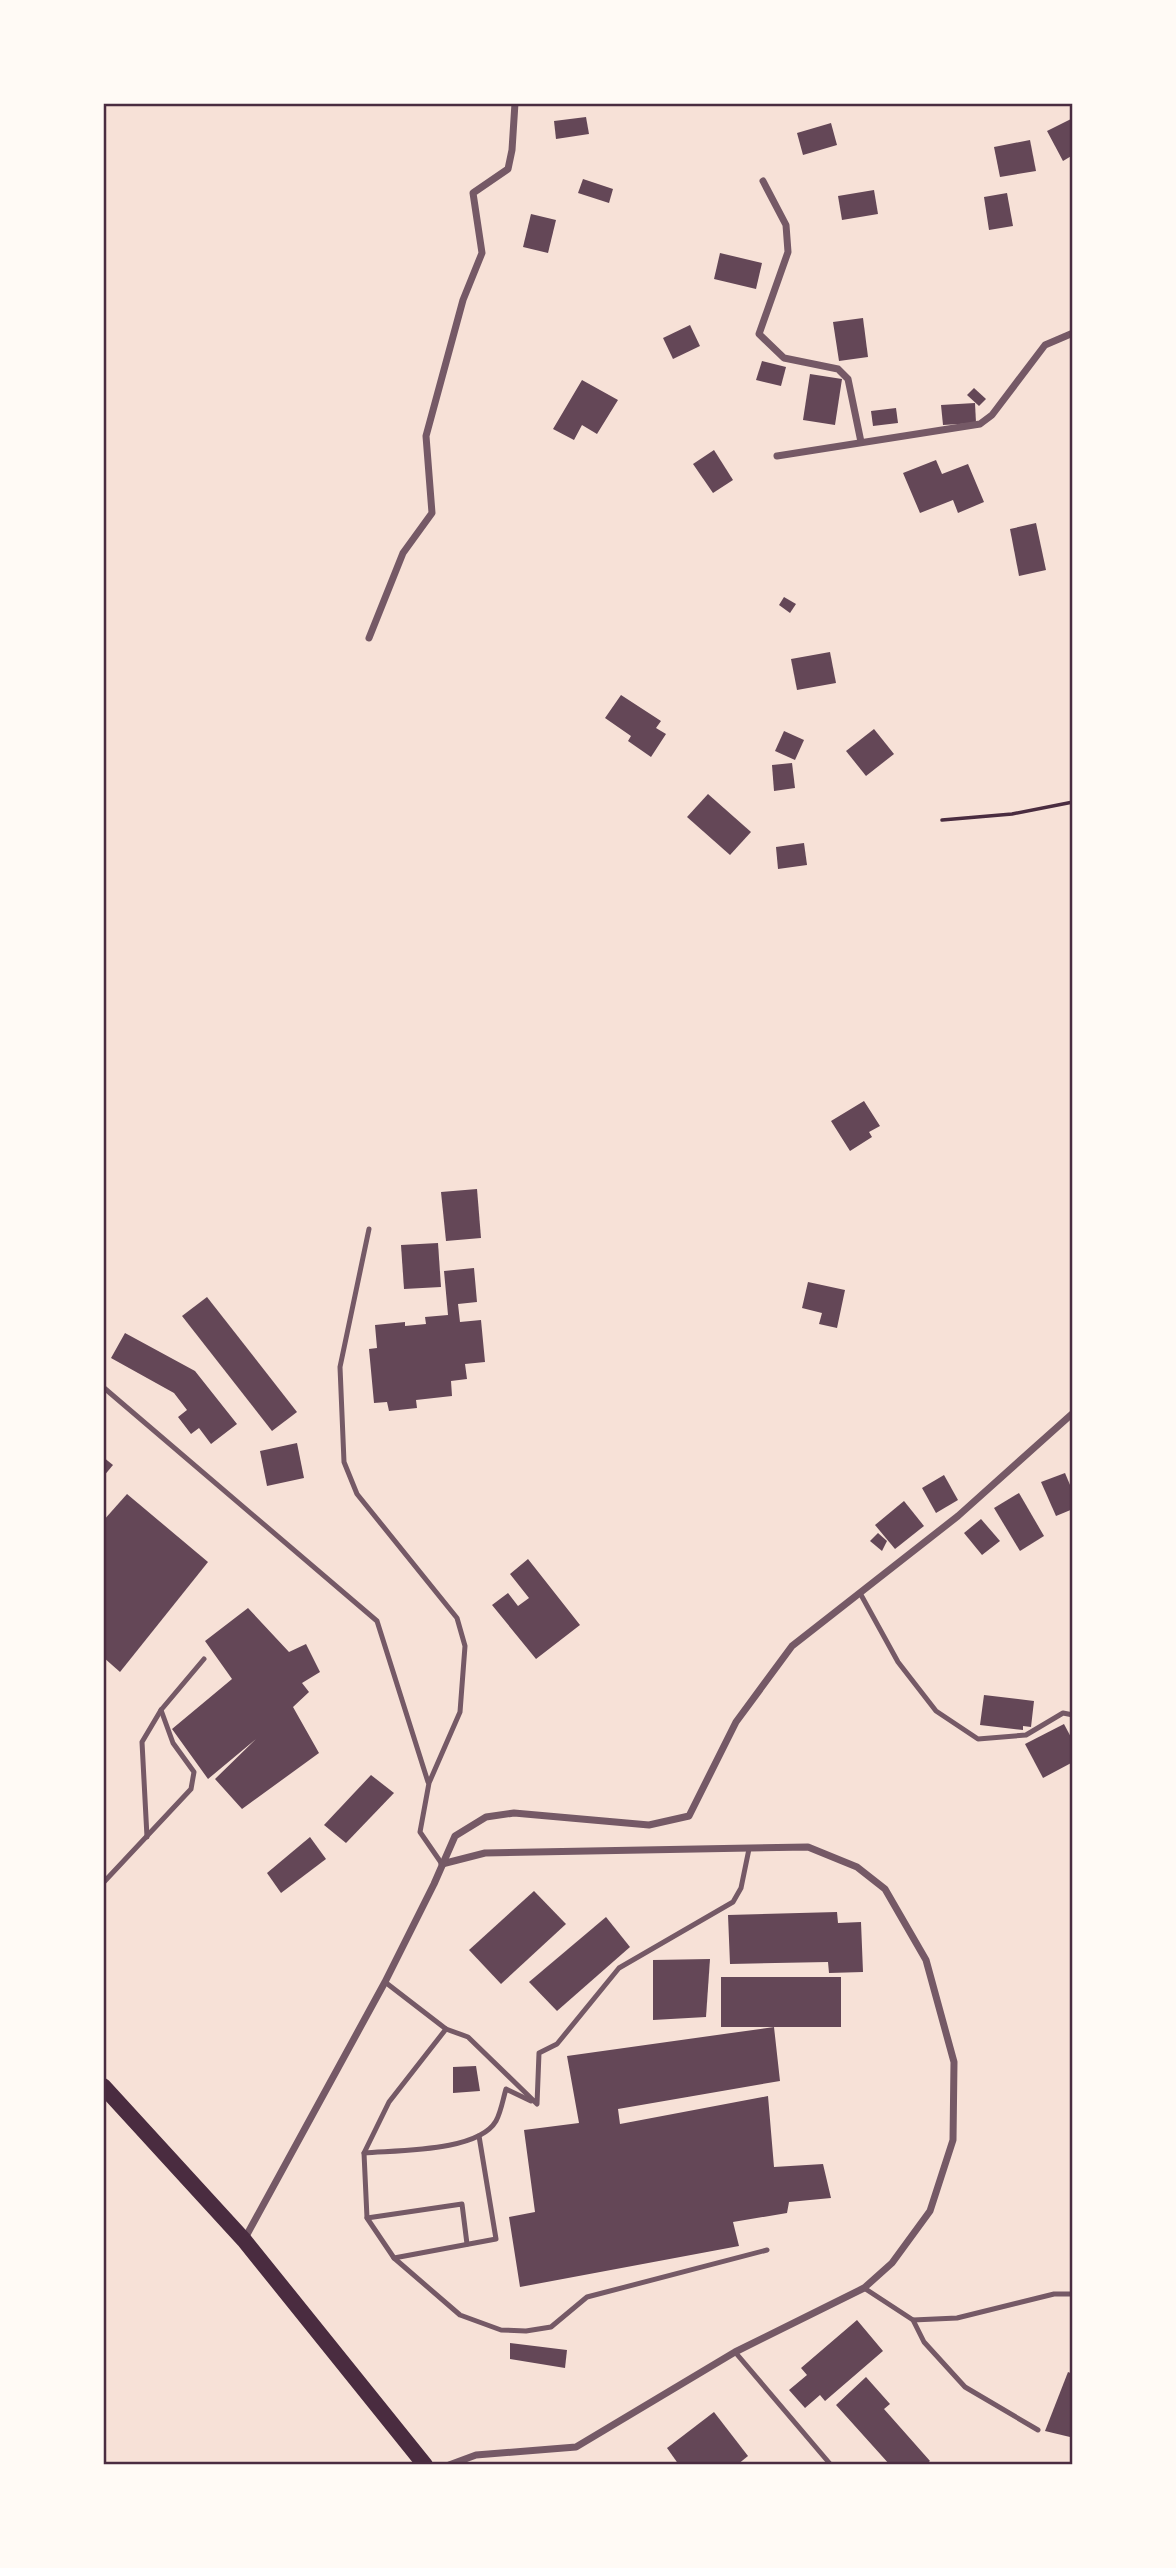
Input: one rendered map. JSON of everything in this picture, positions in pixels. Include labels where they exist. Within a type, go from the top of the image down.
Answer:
[{"type":"main road","points":[[103,2086],[244,2240],[425,2465]]},
{"type":"street","points":[[369,638],[403,553],[432,513],[426,436],[463,300],[482,253],[473,193],[508,169],[515,103]]},
{"type":"street","points":[[763,181],[786,225],[788,252],[759,334],[784,358],[838,369],[848,379],[861,442]]},
{"type":"street","points":[[777,456],[980,424],[992,415],[1045,345],[1073,333]]},
{"type":"street","points":[[244,2240],[386,1982],[455,1836],[486,1817],[514,1813],[649,1825],[689,1816],[736,1722],[792,1646],[958,1516],[1073,1413]]},
{"type":"street","points":[[442,1864],[485,1853],[808,1847],[857,1867],[885,1889],[926,1960],[954,2063],[953,2140],[930,2211],[892,2263],[864,2288],[735,2352],[576,2447],[476,2455],[449,2465]]},
{"type":"lane","points":[[369,1228],[340,1367],[344,1462],[357,1494],[457,1618],[465,1646],[460,1712],[429,1783],[420,1832],[442,1864]]},
{"type":"lane","points":[[103,1387],[376,1621],[429,1783]]},
{"type":"lane","points":[[860,1593],[898,1662],[936,1711],[978,1739],[1026,1735],[1063,1713],[1073,1715]]},
{"type":"lane","points":[[147,1837],[142,1742],[161,1710],[204,1659]]},
{"type":"lane","points":[[103,1882],[191,1789],[194,1772],[173,1743],[161,1710]]},
{"type":"lane","points":[[537,2104],[539,2053],[557,2044],[619,1968],[733,1902],[741,1888],[749,1849]]},
{"type":"lane","points":[[386,1982],[446,2029],[468,2037],[537,2104]]},
{"type":"lane","points":[[446,2029],[389,2102],[364,2153],[367,2218],[394,2258],[460,2315],[502,2330],[526,2331],[551,2327],[587,2297],[767,2250]]},
{"type":"lane","points":[[364,2153],[453,2145],[479,2136],[496,2122],[506,2089],[537,2104]]},
{"type":"lane","points":[[394,2258],[496,2239],[479,2136]]},
{"type":"lane","points":[[367,2218],[462,2204],[467,2244]]},
{"type":"lane","points":[[864,2288],[913,2320],[924,2342],[965,2387],[1038,2430]]},
{"type":"lane","points":[[913,2320],[957,2318],[1054,2294],[1073,2294]]},
{"type":"lane","points":[[735,2352],[831,2465]]},
{"type":"path","points":[[942,820],[1012,814],[1073,802]]},
{"type":"building","points":[[586,117],[589,134],[556,139],[554,121]]},
{"type":"building","points":[[1073,118],[1073,155],[1063,161],[1047,131]]},
{"type":"building","points":[[831,123],[837,145],[803,155],[797,133]]},
{"type":"building","points":[[1030,140],[1036,171],[1000,177],[994,147]]},
{"type":"building","points":[[583,179],[613,189],[609,203],[578,193]]},
{"type":"building","points":[[874,190],[878,214],[842,220],[838,196]]},
{"type":"building","points":[[1007,193],[1013,226],[989,230],[984,197]]},
{"type":"building","points":[[531,214],[556,220],[548,253],[523,247]]},
{"type":"building","points":[[720,253],[762,263],[756,289],[714,279]]},
{"type":"building","points":[[863,318],[868,357],[839,361],[833,322]]},
{"type":"building","points":[[690,325],[700,346],[673,359],[663,338]]},
{"type":"building","points":[[762,361],[786,367],[781,386],[756,380]]},
{"type":"building","points":[[810,374],[842,379],[835,425],[803,420]]},
{"type":"building","points":[[582,380],[618,400],[597,434],[582,425],[574,440],[553,429]]},
{"type":"building","points":[[974,388],[986,399],[979,406],[967,395]]},
{"type":"building","points":[[975,403],[976,423],[943,425],[941,405]]},
{"type":"building","points":[[896,408],[898,423],[873,426],[871,411]]},
{"type":"building","points":[[714,450],[733,480],[713,493],[693,464]]},
{"type":"building","points":[[936,460],[942,474],[968,464],[984,502],[958,513],[953,500],[920,513],[903,473]]},
{"type":"building","points":[[1036,523],[1046,570],[1019,576],[1010,529]]},
{"type":"building","points":[[784,597],[796,604],[790,613],[779,605]]},
{"type":"building","points":[[830,652],[836,683],[797,690],[791,659]]},
{"type":"building","points":[[621,695],[661,721],[656,728],[666,734],[651,757],[628,741],[631,736],[605,718]]},
{"type":"building","points":[[874,729],[894,754],[866,776],[846,751]]},
{"type":"building","points":[[784,731],[804,740],[795,760],[775,751]]},
{"type":"building","points":[[792,763],[795,788],[774,791],[772,765]]},
{"type":"building","points":[[708,794],[751,832],[730,855],[687,817]]},
{"type":"building","points":[[804,843],[807,865],[778,869],[776,847]]},
{"type":"building","points":[[864,1101],[880,1126],[869,1132],[872,1137],[850,1151],[831,1121]]},
{"type":"building","points":[[477,1189],[481,1238],[446,1241],[441,1192]]},
{"type":"building","points":[[438,1243],[441,1287],[404,1289],[401,1245]]},
{"type":"building","points":[[474,1268],[477,1302],[458,1304],[460,1322],[481,1320],[485,1362],[465,1364],[467,1379],[451,1381],[452,1396],[416,1400],[417,1408],[389,1411],[387,1402],[374,1403],[369,1349],[377,1348],[375,1325],[405,1322],[405,1326],[426,1324],[425,1317],[448,1315],[444,1271]]},
{"type":"building","points":[[808,1282],[845,1290],[837,1328],[819,1324],[822,1313],[802,1308]]},
{"type":"building","points":[[207,1297],[297,1412],[272,1431],[182,1316]]},
{"type":"building","points":[[125,1333],[195,1371],[237,1424],[211,1444],[199,1428],[191,1434],[178,1417],[187,1410],[174,1393],[111,1358]]},
{"type":"building","points":[[297,1443],[304,1478],[267,1486],[260,1451]]},
{"type":"building","points":[[103,1457],[113,1465],[103,1477]]},
{"type":"building","points":[[1065,1473],[1073,1492],[1073,1509],[1056,1516],[1041,1482]]},
{"type":"building","points":[[944,1475],[958,1500],[936,1513],[922,1488]]},
{"type":"building","points":[[1019,1493],[1044,1536],[1020,1551],[994,1508]]},
{"type":"building","points":[[127,1494],[208,1562],[120,1672],[103,1657],[103,1521]]},
{"type":"building","points":[[904,1501],[924,1526],[895,1549],[875,1525]]},
{"type":"building","points":[[981,1519],[1000,1541],[982,1555],[964,1533]]},
{"type":"building","points":[[878,1533],[887,1541],[882,1551],[870,1541]]},
{"type":"building","points":[[528,1559],[580,1625],[536,1659],[492,1605],[508,1593],[518,1606],[529,1598],[510,1574]]},
{"type":"building","points":[[248,1608],[289,1652],[306,1644],[320,1672],[302,1683],[309,1692],[293,1707],[319,1753],[242,1809],[215,1779],[256,1739],[208,1779],[172,1729],[232,1679],[205,1641]]},
{"type":"building","points":[[984,1695],[1034,1701],[1031,1727],[1023,1726],[1023,1730],[980,1725]]},
{"type":"building","points":[[1064,1724],[1073,1741],[1073,1762],[1043,1778],[1025,1744]]},
{"type":"building","points":[[371,1775],[394,1793],[346,1843],[324,1825]]},
{"type":"building","points":[[310,1837],[326,1859],[281,1893],[267,1873]]},
{"type":"building","points":[[534,1891],[566,1924],[501,1984],[469,1950]]},
{"type":"building","points":[[837,1912],[838,1923],[861,1922],[863,1972],[829,1973],[828,1962],[730,1964],[728,1915]]},
{"type":"building","points":[[606,1917],[630,1947],[557,2011],[529,1982]]},
{"type":"building","points":[[710,1959],[706,2017],[653,2020],[653,1960]]},
{"type":"building","points":[[721,1977],[841,1977],[841,2027],[721,2027]]},
{"type":"building","points":[[774,2027],[780,2081],[618,2109],[620,2124],[768,2096],[774,2167],[823,2164],[831,2198],[789,2202],[787,2213],[733,2222],[739,2246],[520,2287],[509,2217],[535,2212],[524,2130],[579,2123],[567,2056]]},
{"type":"building","points":[[476,2066],[480,2091],[453,2093],[453,2067]]},
{"type":"building","points":[[857,2320],[883,2351],[825,2401],[820,2395],[805,2408],[789,2390],[807,2375],[801,2368]]},
{"type":"building","points":[[510,2343],[567,2350],[565,2368],[510,2359]]},
{"type":"building","points":[[1068,2372],[1073,2374],[1073,2432],[1070,2437],[1045,2431]]},
{"type":"building","points":[[866,2377],[890,2404],[884,2409],[930,2461],[925,2465],[890,2465],[836,2405]]},
{"type":"building","points":[[714,2412],[748,2456],[737,2465],[679,2465],[667,2448]]}]
